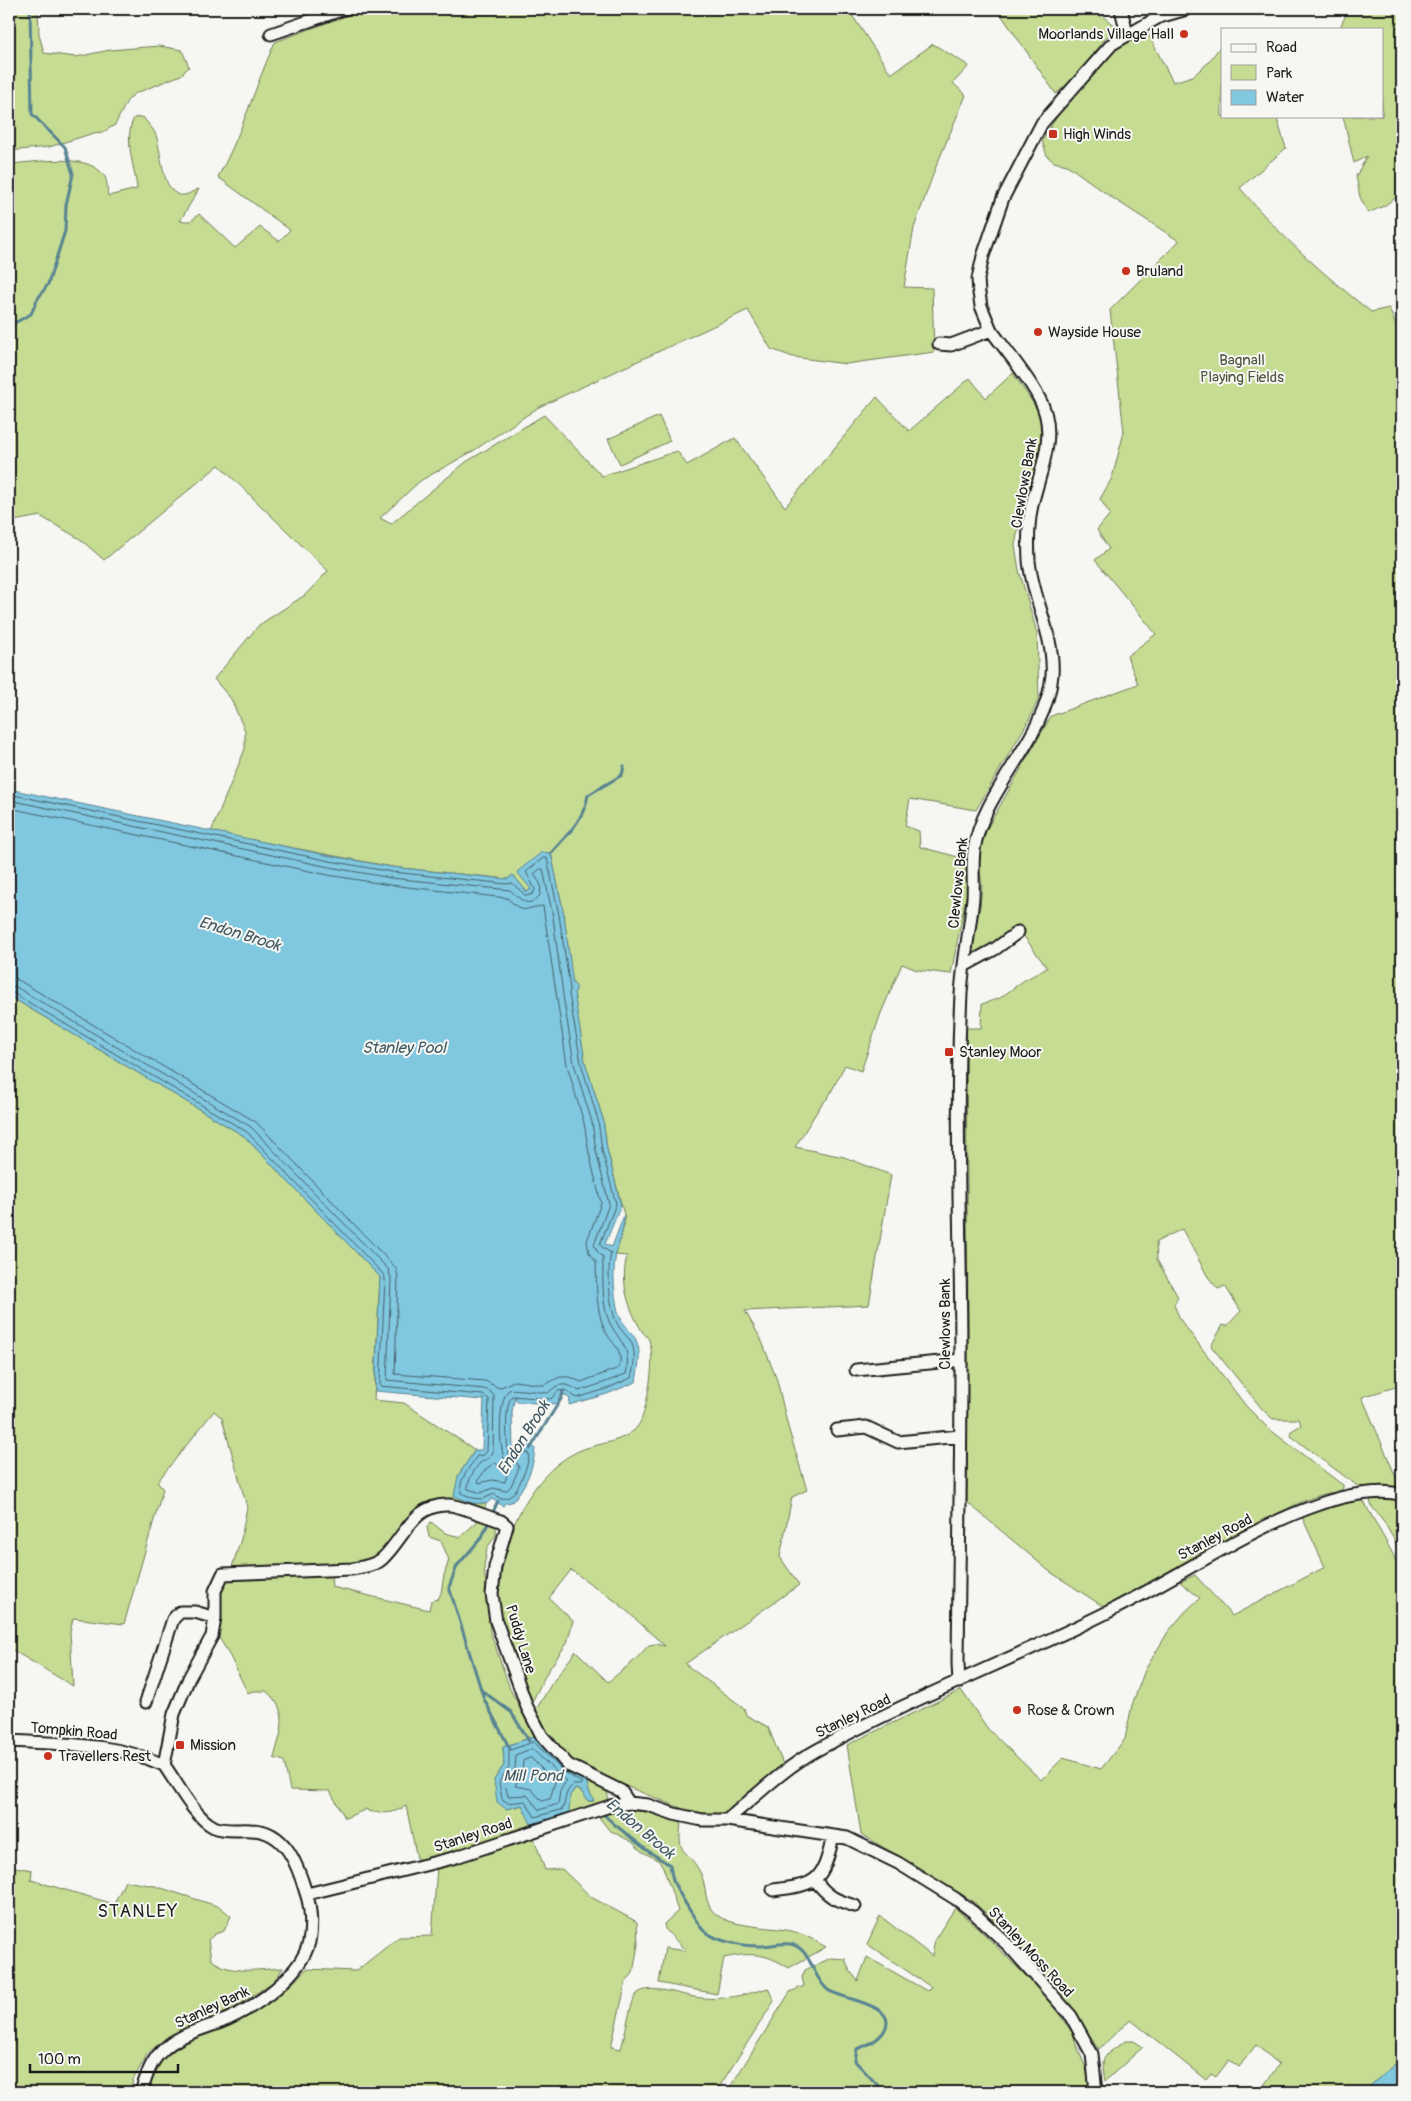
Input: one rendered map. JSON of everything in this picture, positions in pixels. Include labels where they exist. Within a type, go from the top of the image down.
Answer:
[{"type":"street","points":[[271,34],[344,9]]},
{"type":"street","points":[[1121,9],[1127,34]]},
{"type":"street","name":"Clewlows Bank","points":[[959,1682],[961,990],[973,897],[974,851],[979,828],[1039,716],[1050,690],[1052,672],[1051,651],[1030,563],[1028,530],[1032,506],[1048,447],[1048,422],[1040,399],[992,330],[981,306],[978,279],[983,256],[1003,198],[1042,123],[1112,44],[1159,17],[1182,9]]},
{"type":"street","points":[[939,344],[951,345],[992,330]]},
{"type":"street","points":[[964,966],[995,949],[1018,932]]},
{"type":"street","points":[[856,1370],[961,1360]]},
{"type":"street","points":[[837,1430],[866,1427],[898,1442],[960,1436]]},
{"type":"street","name":"Stanley Road","points":[[307,1894],[453,1858],[610,1806],[629,1802],[648,1805],[674,1814],[702,1820],[727,1820],[780,1776],[816,1751],[1107,1613],[1280,1520],[1343,1497],[1382,1493],[1402,1495]]},
{"type":"street","name":"Puddy Lane","points":[[164,1765],[174,1714],[189,1678],[212,1636],[215,1618],[215,1592],[222,1574],[352,1569],[369,1566],[381,1559],[406,1527],[423,1511],[449,1505],[497,1520],[507,1526],[495,1567],[492,1594],[496,1621],[527,1707],[542,1736],[568,1765],[620,1792],[629,1802]]},
{"type":"street","points":[[146,1702],[174,1619],[180,1612],[195,1612],[215,1618]]},
{"type":"street","name":"Tompkin Road","points":[[9,1741],[118,1749],[144,1756],[164,1765]]},
{"type":"street","name":"Stanley Bank","points":[[141,2092],[154,2060],[170,2044],[187,2034],[246,2010],[276,1989],[292,1973],[309,1942],[310,1918],[307,1894],[293,1858],[284,1844],[271,1835],[254,1830],[225,1830],[215,1827],[204,1820],[164,1765]]},
{"type":"street","name":"Stanley Moss Road","points":[[727,1820],[847,1838],[898,1863],[956,1899],[1010,1946],[1070,2016],[1084,2037],[1092,2054],[1096,2092]]},
{"type":"street","points":[[773,1890],[803,1886],[815,1880],[824,1869],[833,1836]]},
{"type":"street","points":[[815,1880],[825,1894],[837,1901],[855,1906]]},
{"type":"green space","points":[[9,9],[38,9],[39,34],[44,53],[76,57],[110,50],[159,46],[182,50],[189,67],[181,75],[134,94],[127,101],[115,125],[103,132],[49,147],[9,151]]},
{"type":"green space","points":[[364,9],[848,9],[891,74],[933,44],[969,66],[953,83],[966,95],[935,169],[914,228],[904,287],[932,288],[934,352],[846,364],[793,357],[771,349],[748,310],[539,407],[473,451],[420,481],[380,518],[391,524],[466,462],[544,415],[602,476],[677,451],[687,465],[735,438],[785,507],[877,397],[909,431],[970,378],[986,398],[1013,373],[1041,415],[1044,431],[1042,449],[1020,520],[1015,545],[1019,570],[1037,633],[1039,698],[1029,720],[976,810],[910,799],[905,826],[919,831],[920,847],[966,859],[967,892],[951,974],[917,970],[902,964],[881,1013],[861,1071],[845,1065],[828,1098],[821,1105],[795,1147],[844,1157],[891,1175],[869,1305],[745,1311],[761,1339],[777,1380],[788,1427],[807,1490],[792,1497],[780,1557],[799,1585],[685,1664],[744,1708],[746,1715],[768,1727],[783,1764],[726,1813],[710,1814],[683,1809],[578,1767],[544,1731],[534,1713],[552,1683],[576,1651],[608,1682],[635,1660],[649,1645],[665,1646],[618,1603],[571,1570],[549,1598],[573,1621],[567,1643],[547,1672],[530,1706],[500,1617],[498,1594],[506,1545],[528,1498],[543,1478],[561,1461],[581,1450],[624,1437],[638,1426],[647,1401],[652,1357],[649,1340],[637,1322],[629,1304],[624,1276],[627,1256],[616,1255],[624,1225],[624,1215],[607,1149],[603,1119],[585,1062],[573,992],[564,915],[551,853],[518,872],[531,889],[527,892],[513,875],[508,879],[392,867],[211,832],[245,749],[245,731],[231,699],[214,679],[259,625],[305,595],[328,571],[219,465],[104,560],[80,539],[40,516],[9,522],[9,164],[60,160],[74,161],[97,169],[105,177],[108,196],[137,189],[130,135],[134,118],[143,117],[155,133],[166,181],[171,189],[177,194],[185,195],[199,189],[180,221],[191,221],[199,214],[235,248],[260,227],[279,241],[290,230],[218,177],[227,161],[275,42]]},
{"type":"green space","points":[[997,9],[1091,9],[1090,12],[1102,16],[1115,26],[1080,72],[1056,94]]},
{"type":"green space","points":[[1349,9],[1402,9],[1402,193],[1384,206],[1368,213],[1360,197],[1356,176],[1367,156],[1354,163],[1343,118],[1384,118],[1384,28],[1340,28]]},
{"type":"green space","name":"Bagnall Playing Fields","points":[[1146,30],[1173,82],[1193,76],[1208,63],[1221,45],[1221,118],[1277,118],[1286,148],[1240,188],[1286,238],[1353,298],[1371,312],[1389,308],[1402,341],[1402,1385],[1362,1397],[1401,1489],[1356,1485],[1291,1436],[1290,1432],[1301,1425],[1299,1419],[1273,1419],[1263,1410],[1211,1346],[1223,1325],[1227,1326],[1241,1311],[1225,1286],[1218,1289],[1208,1277],[1182,1229],[1156,1242],[1157,1260],[1178,1297],[1174,1305],[1181,1321],[1246,1406],[1269,1429],[1343,1485],[1343,1488],[1338,1493],[1329,1493],[1306,1500],[1281,1512],[1104,1607],[1049,1571],[967,1502],[966,1028],[981,1028],[982,1004],[1000,998],[1023,981],[1047,968],[1018,928],[970,960],[971,945],[980,907],[982,885],[979,867],[980,841],[1051,716],[1138,684],[1127,656],[1156,634],[1095,560],[1109,549],[1097,530],[1110,514],[1100,499],[1112,478],[1124,432],[1110,310],[1179,241],[1111,197],[1067,165],[1054,162],[1047,156],[1042,141],[1075,93],[1119,47]]},
{"type":"green space","points":[[659,416],[670,441],[620,464],[608,439]]},
{"type":"green space","points":[[9,996],[244,1136],[380,1277],[374,1400],[404,1403],[475,1450],[458,1476],[472,1503],[486,1504],[483,1513],[435,1503],[378,1557],[365,1564],[240,1571],[232,1567],[241,1539],[247,1507],[222,1418],[214,1411],[157,1482],[163,1489],[124,1624],[73,1618],[70,1632],[73,1686],[9,1648]]},
{"type":"green space","points":[[1392,1497],[1402,1501],[1402,1554],[1370,1501],[1373,1498]]},
{"type":"green space","points":[[1358,1499],[1364,1502],[1394,1556],[1400,1575],[1401,1587],[1397,1635],[1402,1645],[1402,2058],[1363,2092],[1262,2092],[1260,2091],[1279,2064],[1256,2045],[1239,2067],[1229,2060],[1216,2077],[1211,2074],[1206,2080],[1131,2020],[1099,2049],[1065,2002],[1022,1955],[1020,1945],[974,1902],[861,1834],[847,1745],[961,1690],[988,1729],[1041,1780],[1063,1758],[1101,1769],[1125,1739],[1132,1705],[1145,1670],[1168,1632],[1200,1598],[1180,1582],[1195,1575],[1232,1616],[1325,1567],[1302,1517]]},
{"type":"green space","points":[[479,1520],[491,1522],[496,1526],[496,1535],[487,1548],[484,1567],[490,1631],[510,1689],[535,1736],[503,1747],[504,1765],[494,1780],[506,1809],[570,1795],[575,1789],[581,1791],[588,1801],[594,1801],[588,1789],[586,1778],[602,1787],[608,1794],[607,1800],[600,1805],[418,1863],[406,1806],[388,1813],[373,1812],[367,1809],[345,1818],[330,1791],[290,1790],[284,1761],[274,1758],[282,1722],[279,1707],[266,1691],[248,1693],[221,1640],[216,1634],[219,1591],[222,1584],[229,1579],[245,1577],[331,1576],[332,1587],[429,1610],[431,1601],[438,1599],[441,1593],[449,1560],[441,1541],[429,1537],[427,1527],[431,1522],[445,1533],[460,1537]]},
{"type":"green space","points":[[629,1810],[647,1812],[681,1822],[681,1847],[700,1872],[709,1905],[718,1916],[739,1924],[798,1933],[826,1947],[789,1968],[773,1959],[758,1955],[724,1958],[717,1994],[659,1983],[665,1948],[686,1951],[665,1929],[664,1924],[678,1911],[663,1867],[659,1861],[641,1851],[632,1842],[609,1830],[598,1816]]},
{"type":"green space","points":[[534,1838],[545,1870],[562,1869],[591,1897],[637,1922],[638,1944],[633,1973],[626,1982],[611,2047],[621,2049],[632,2003],[637,1994],[642,1991],[654,1989],[699,1998],[719,1998],[739,1996],[768,1988],[774,2001],[716,2092],[147,2092],[150,2082],[166,2054],[196,2034],[225,2026],[257,2009],[292,1984],[306,1969],[356,1971],[399,1937],[432,1936],[437,1866]]},
{"type":"green space","points":[[9,1866],[32,1870],[31,1880],[114,1904],[125,1881],[155,1886],[220,1907],[231,1916],[224,1931],[215,1934],[208,1940],[211,1959],[227,1968],[236,1970],[283,1968],[273,1982],[221,2017],[196,2023],[168,2036],[148,2053],[133,2080],[130,2092],[9,2092]]},
{"type":"green space","points":[[955,1908],[977,1927],[1045,1995],[1073,2033],[1086,2068],[1091,2092],[727,2092],[790,1992],[804,1986],[802,1977],[805,1970],[831,1958],[845,1959],[850,1971],[858,1981],[867,1957],[927,1991],[931,1987],[867,1944],[880,1916],[932,1956],[935,1939]]},
{"type":"green space","points":[[1125,2041],[1134,2041],[1143,2047],[1105,2081],[1103,2066],[1105,2057]]},
{"type":"water","name":"Stanley Pool","points":[[9,789],[392,867],[508,879],[513,875],[527,892],[531,889],[517,872],[542,852],[551,853],[564,915],[573,984],[576,986],[576,991],[574,992],[585,1062],[603,1119],[607,1149],[621,1205],[605,1244],[612,1247],[624,1215],[615,1260],[615,1289],[618,1313],[636,1340],[639,1350],[639,1361],[636,1382],[607,1394],[569,1405],[570,1399],[565,1395],[559,1397],[558,1404],[517,1402],[515,1396],[512,1411],[513,1452],[517,1453],[528,1443],[535,1448],[533,1463],[528,1477],[512,1502],[505,1503],[503,1506],[492,1499],[486,1504],[472,1503],[454,1496],[458,1476],[475,1450],[482,1450],[484,1398],[483,1400],[375,1391],[380,1277],[244,1136],[9,996]]},
{"type":"water","name":"Mill Pond","points":[[535,1736],[586,1778],[588,1789],[594,1801],[588,1801],[581,1791],[575,1789],[570,1795],[569,1813],[531,1824],[522,1805],[506,1809],[497,1802],[494,1780],[504,1765],[503,1747]]},
{"type":"water","points":[[1402,2058],[1402,2088],[1397,2092],[1363,2092]]},
{"type":"waterway","name":"Endon Brook","points":[[9,326],[31,314],[37,300],[48,284],[65,231],[66,205],[73,174],[65,147],[32,114],[30,9]]},
{"type":"waterway","points":[[551,853],[579,820],[588,795],[622,775],[624,766]]},
{"type":"waterway","name":"Endon Brook","points":[[530,1449],[561,1399],[563,1392]]},
{"type":"waterway","name":"Endon Brook","points":[[498,1501],[482,1537],[457,1566],[449,1587],[484,1699],[510,1749]]},
{"type":"waterway","points":[[481,1690],[511,1712],[529,1741]]},
{"type":"waterway","name":"Endon Brook","points":[[601,1812],[648,1851],[670,1865],[674,1883],[704,1931],[723,1941],[738,1944],[759,1946],[790,1944],[797,1946],[803,1951],[818,1978],[828,1990],[865,2003],[882,2013],[887,2019],[884,2031],[874,2041],[857,2049],[855,2061],[884,2092]]},
{"type":"place","name":"Moorlands Village Hall","points":[[1184,34]]},
{"type":"place","name":"High Winds","points":[[1053,134]]},
{"type":"place","name":"Bruland","points":[[1126,271]]},
{"type":"place","name":"Wayside House","points":[[1038,332]]},
{"type":"place","name":"Stanley Moor","points":[[949,1052]]},
{"type":"place","name":"Rose & Crown","points":[[1017,1710]]},
{"type":"place","name":"Mission","points":[[180,1745]]},
{"type":"place","name":"Travellers Rest","points":[[48,1756]]},
{"type":"district","name":"STANLEY","points":[[138,1911]]}]
